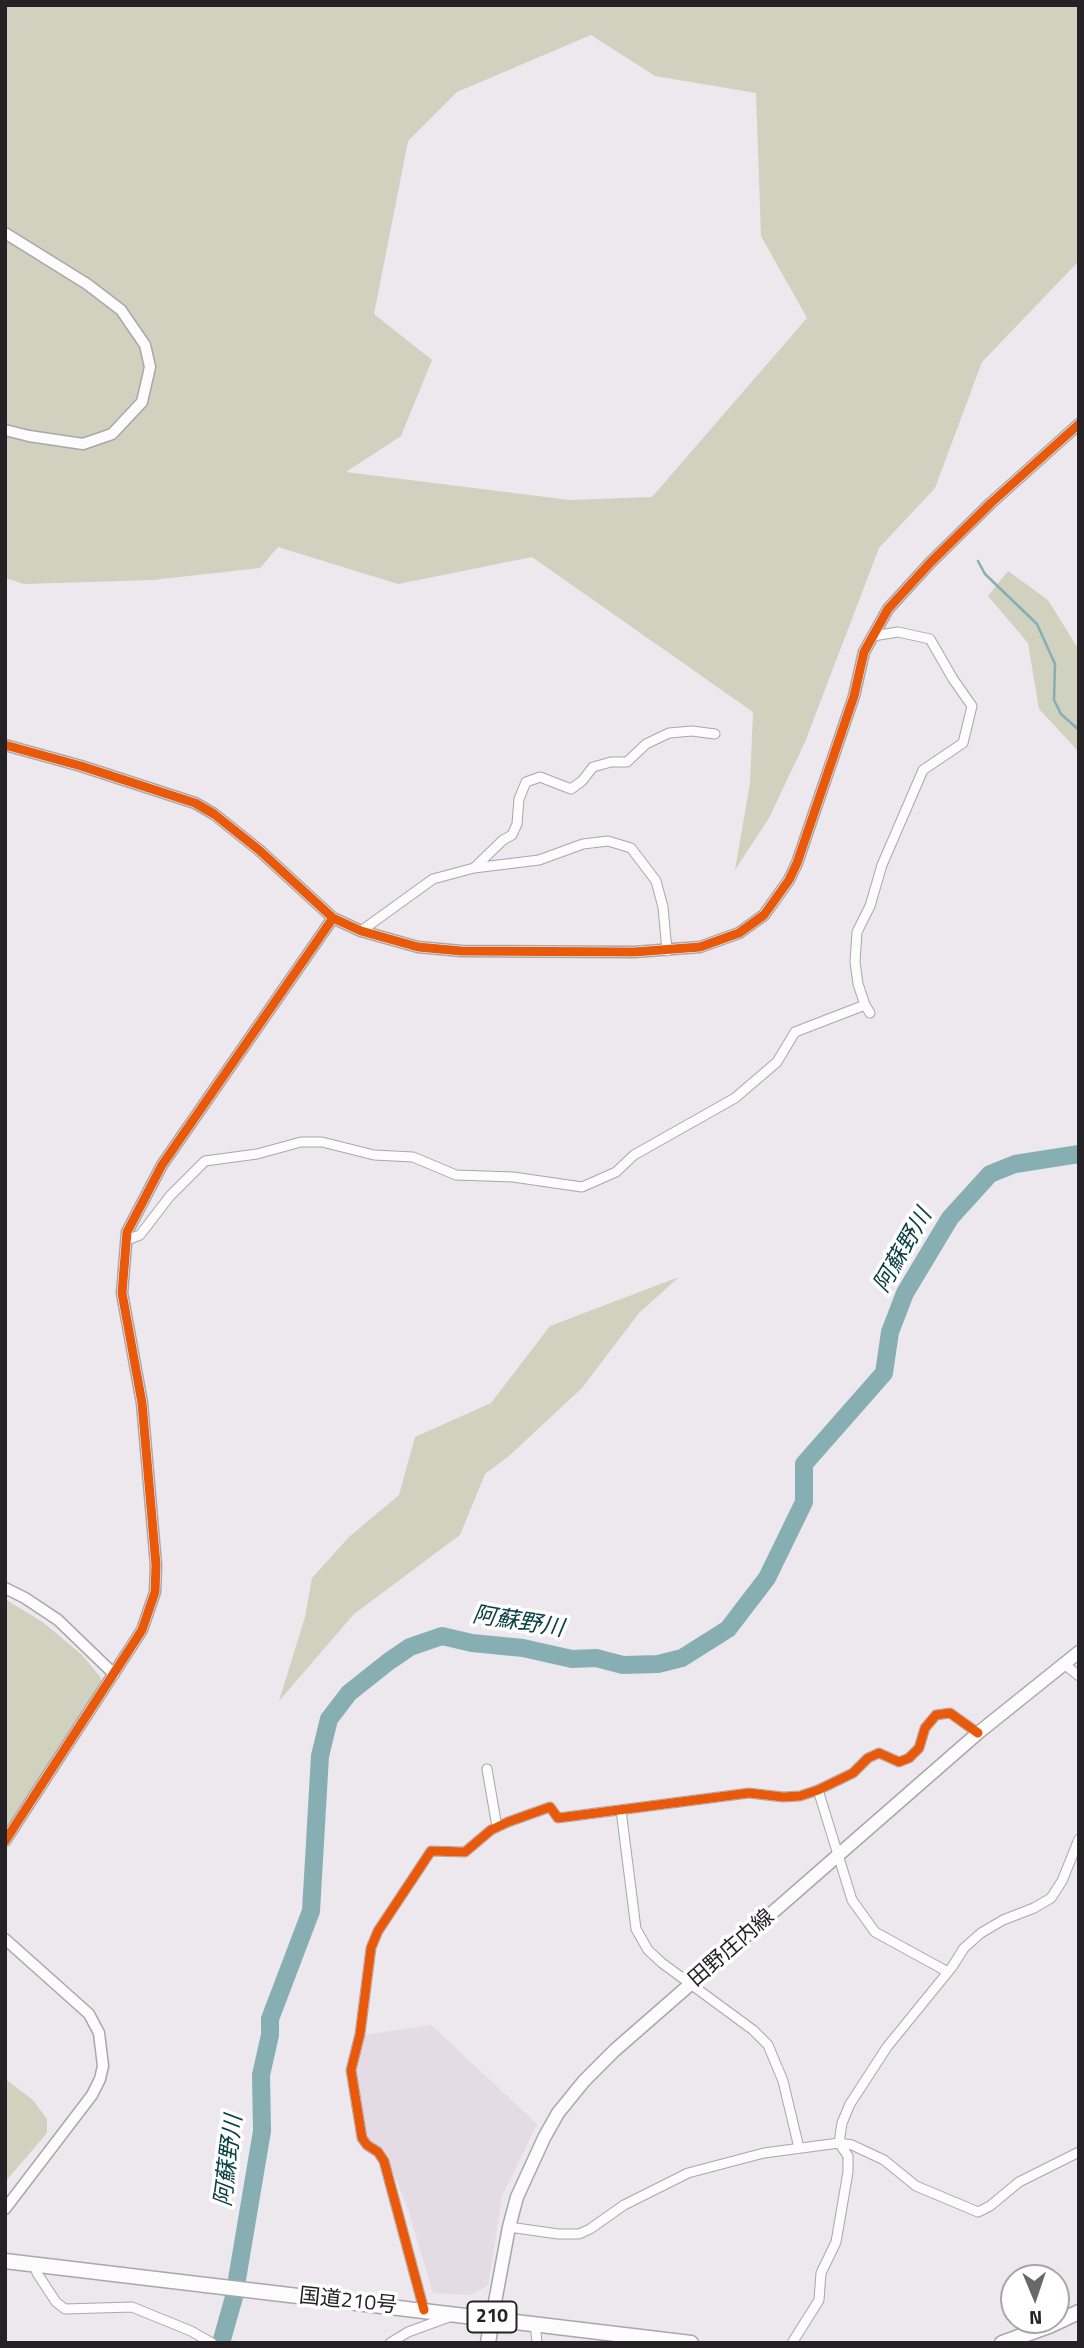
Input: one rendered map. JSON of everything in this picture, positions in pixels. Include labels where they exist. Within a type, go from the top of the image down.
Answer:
[{"type":"main road","name":"田野庄内線","points":[[492,2318],[509,2227],[533,2158],[558,2113],[600,2065],[978,1733],[1079,1652]]},
{"type":"main road","name":"国道210号","points":[[5,2261],[691,2343]]},
{"type":"main road","points":[[1002,2343],[1079,2312]]},
{"type":"main road","points":[[488,2343],[492,2318]]},
{"type":"street","points":[[5,233],[37,251],[121,310],[145,345],[150,367],[142,402],[112,434],[83,444],[5,430]]},
{"type":"street","points":[[5,745],[81,766],[195,803],[214,814],[259,850],[332,918],[361,931],[418,947],[461,951],[667,951],[701,947],[738,933],[764,915],[782,892],[797,863],[854,696],[864,652],[887,609],[991,503],[1079,424]]},
{"type":"street","points":[[127,1240],[140,1234],[170,1196],[205,1161],[257,1154],[301,1142],[322,1142],[374,1155],[413,1157],[456,1175],[513,1177],[582,1187],[616,1172],[634,1154],[735,1098],[777,1062],[795,1032],[867,1009],[858,984],[855,962],[857,932],[870,906],[881,865],[923,770],[963,743],[972,706],[930,639],[898,632],[873,636]]},
{"type":"street","points":[[474,869],[503,840],[512,835],[517,824],[519,799],[526,782],[540,777],[571,789],[582,782],[593,767],[611,762],[627,762],[646,744],[669,733],[715,734]]},
{"type":"street","points":[[361,931],[433,879],[474,869],[539,860],[583,845],[608,841],[631,848],[656,881],[663,907],[667,951]]},
{"type":"street","points":[[5,1841],[142,1630],[155,1592],[156,1565],[142,1403],[122,1293],[127,1232],[162,1166],[332,918]]},
{"type":"street","points":[[5,1588],[52,1615],[114,1674]]},
{"type":"street","points":[[1064,1664],[1079,1676]]},
{"type":"street","points":[[424,2310],[384,2161],[362,2138],[351,2070],[360,2034],[371,1948],[378,1931],[431,1851],[465,1852],[496,1827],[551,1807],[558,1818],[734,1794],[800,1796],[853,1773],[868,1758],[879,1753],[899,1762],[909,1758],[919,1748],[925,1728],[936,1715],[950,1713],[978,1733]]},
{"type":"street","points":[[487,1769],[496,1827]]},
{"type":"street","points":[[818,1790],[852,1900],[875,1932],[948,1972]]},
{"type":"street","points":[[621,1810],[636,1929],[648,1950],[753,2030],[768,2045],[783,2081],[799,2148]]},
{"type":"street","points":[[792,2343],[819,2300],[821,2273],[836,2242],[848,2172],[848,2155],[839,2143],[842,2123],[850,2104],[887,2047],[948,1972],[964,1948],[981,1933],[1051,1898],[1062,1881],[1079,1839]]},
{"type":"street","points":[[5,1939],[89,2014],[99,2033],[103,2066],[92,2095],[5,2209]]},
{"type":"street","points":[[509,2227],[579,2234],[624,2205],[688,2174],[764,2153],[839,2143],[852,2145],[884,2160],[916,2186],[978,2212],[990,2206],[1019,2182],[1079,2152]]},
{"type":"street","points":[[34,2264],[56,2302],[65,2309],[132,2307],[208,2340]]},
{"type":"street","points":[[390,2343],[408,2332],[457,2314]]},
{"type":"street","points":[[535,2323],[537,2343]]},
{"type":"shaded area","points":[[431,2025],[537,2124],[502,2197],[488,2285],[472,2295],[433,2293],[408,2209],[384,2150],[361,2134],[354,2064],[364,2035]]},
{"type":"green space","points":[[5,5],[1079,5],[1079,261],[982,362],[935,488],[879,548],[805,742],[769,818],[735,870],[750,783],[753,712],[532,557],[398,584],[278,547],[260,568],[153,580],[24,584],[5,578]],"holes":[[[591,35],[655,76],[756,93],[761,236],[807,318],[652,497],[570,500],[346,472],[401,436],[432,360],[374,314],[408,141],[457,92]]]},
{"type":"green space","points":[[1008,571],[1048,600],[1079,650],[1079,752],[1039,709],[1028,643],[988,596]]},
{"type":"green space","points":[[679,1277],[639,1313],[582,1388],[509,1456],[485,1474],[460,1535],[354,1614],[279,1701],[305,1617],[312,1578],[349,1537],[399,1495],[415,1437],[491,1403],[550,1326]]},
{"type":"green space","points":[[5,1599],[44,1623],[82,1655],[101,1678],[101,1686],[5,1832]]},
{"type":"green space","points":[[5,2079],[33,2100],[47,2119],[47,2133],[5,2182]]},
{"type":"waterway","points":[[978,561],[985,574],[1037,624],[1055,664],[1054,700],[1061,714],[1079,730]]},
{"type":"waterway","name":"阿蘇野川","points":[[221,2343],[234,2297],[262,2131],[261,2075],[270,2035],[270,2019],[311,1911],[320,1756],[329,1719],[349,1693],[388,1662],[410,1647],[442,1636],[472,1643],[523,1648],[572,1659],[596,1658],[623,1665],[658,1664],[682,1658],[728,1629],[767,1578],[804,1502],[804,1464],[884,1373],[890,1332],[905,1293],[950,1218],[990,1174],[1015,1164],[1079,1154]]},
{"type":"cycle path","points":[[5,745],[81,766],[195,803],[214,814],[259,850],[333,918],[361,931],[418,947],[461,951],[634,952],[700,947],[739,933],[764,915],[789,880],[854,696],[864,652],[888,609],[991,503],[1079,424]]},
{"type":"cycle path","points":[[5,1841],[142,1630],[155,1592],[156,1565],[142,1403],[122,1293],[127,1232],[162,1165],[333,918]]},
{"type":"cycle path","points":[[424,2310],[384,2161],[362,2138],[351,2070],[360,2034],[371,1948],[378,1931],[431,1851],[465,1852],[491,1830],[550,1807],[558,1818],[749,1793],[800,1796],[853,1773],[868,1758],[879,1753],[899,1762],[909,1758],[919,1748],[925,1728],[936,1715],[950,1713],[978,1733]]}]
